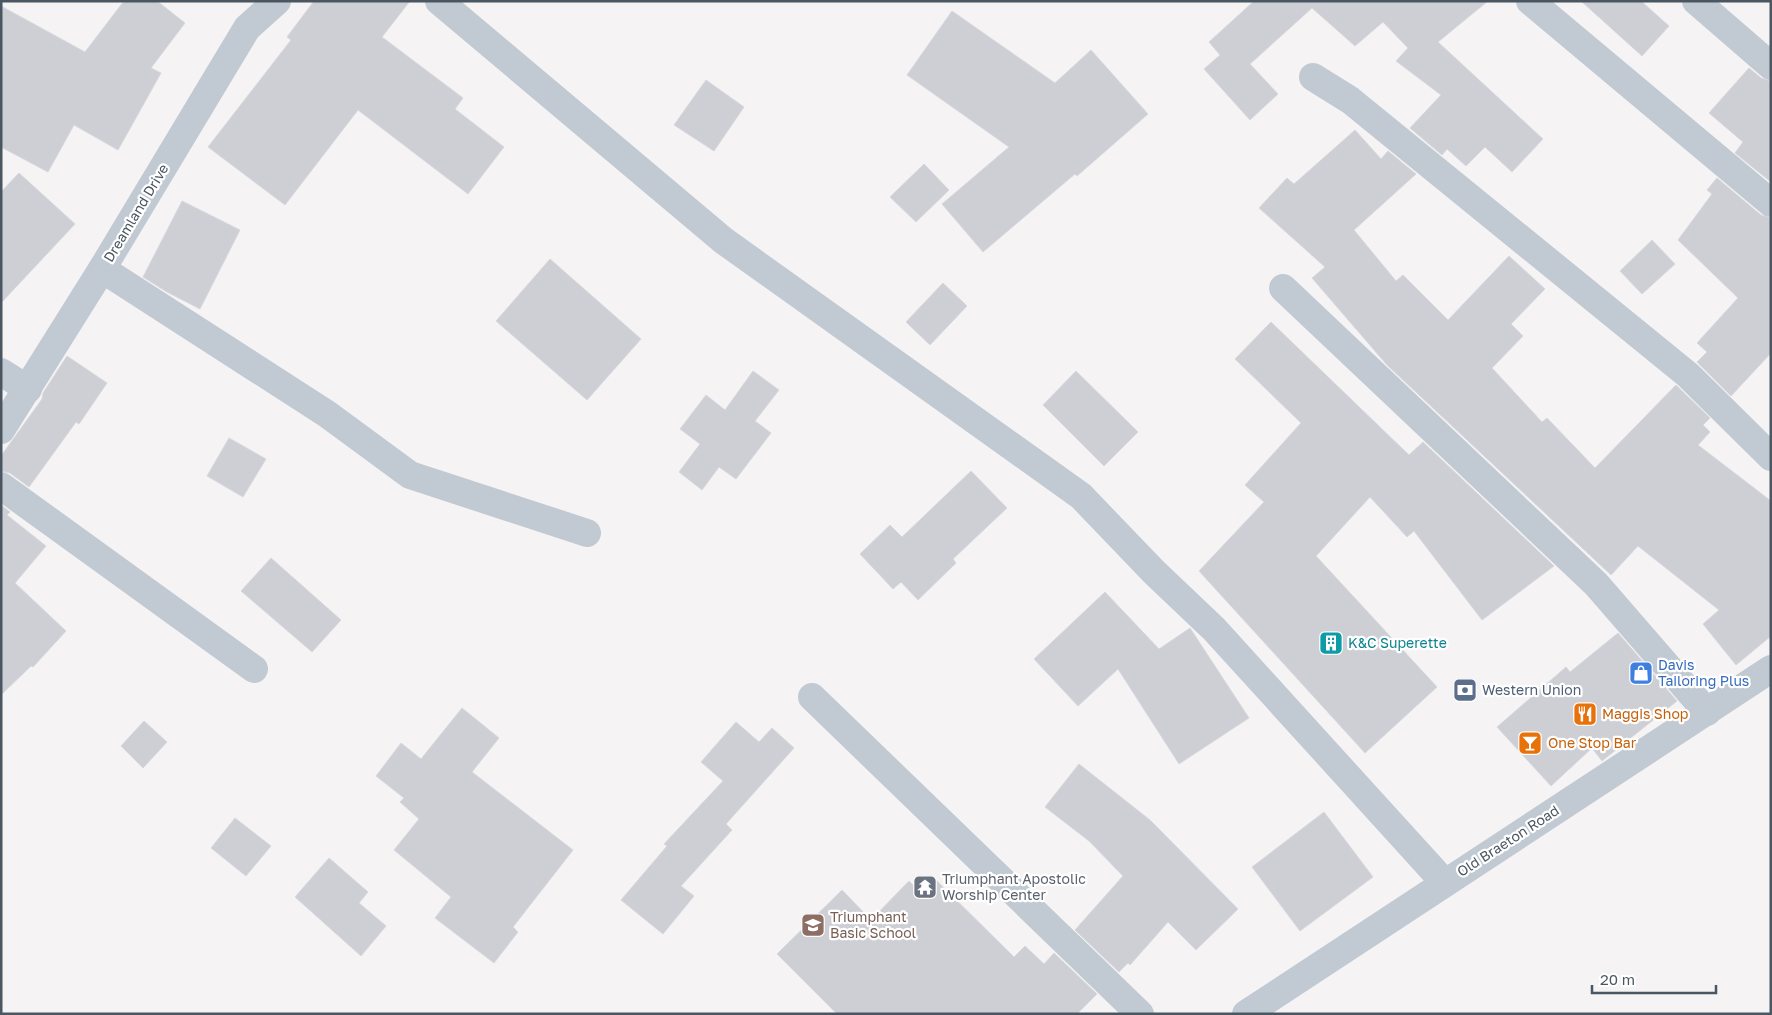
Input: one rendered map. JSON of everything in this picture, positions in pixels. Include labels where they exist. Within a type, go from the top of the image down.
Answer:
[{"type":"street","name":"Dreamland Drive","points":[[1,430],[102,269],[247,28],[277,1]]},
{"type":"street","points":[[439,1],[724,241],[1081,496],[1154,572],[1214,629],[1444,882]]},
{"type":"street","points":[[1530,1],[1771,203]]},
{"type":"street","points":[[1696,1],[1771,66]]},
{"type":"street","points":[[1313,77],[1350,100],[1688,375],[1771,457]]},
{"type":"street","points":[[102,269],[327,414],[410,475],[587,533]]},
{"type":"street","points":[[1283,288],[1596,584],[1707,712]]},
{"type":"street","points":[[1,372],[28,389]]},
{"type":"street","points":[[1,486],[254,670]]},
{"type":"street","name":"Old Braeton Road","points":[[1246,1014],[1444,882],[1771,669]]},
{"type":"street","points":[[812,697],[1140,1014]]},
{"type":"building","points":[[124,1],[157,1],[185,23],[151,68],[161,73],[118,150],[74,125],[48,172],[1,147],[1,6],[85,52]]},
{"type":"building","points":[[314,1],[410,1],[382,37],[463,98],[455,109],[504,147],[468,194],[358,110],[285,205],[208,147],[291,40],[287,37]]},
{"type":"building","points":[[1254,1],[1488,1],[1438,42],[1543,139],[1512,172],[1485,147],[1466,166],[1447,149],[1442,155],[1410,128],[1441,95],[1396,61],[1408,48],[1383,22],[1355,46],[1312,8],[1250,64],[1278,94],[1250,120],[1204,69],[1220,55],[1209,42]]},
{"type":"building","points":[[1581,1],[1641,1],[1669,26],[1642,56]]},
{"type":"building","points":[[952,11],[1055,83],[1091,50],[1148,114],[1077,176],[1075,174],[983,252],[942,204],[1009,147],[907,75]]},
{"type":"building","points":[[1749,68],[1761,78],[1771,81],[1771,182],[1735,153],[1743,142],[1709,113]]},
{"type":"building","points":[[706,80],[744,107],[714,151],[674,125]]},
{"type":"building","points":[[1355,130],[1381,159],[1388,151],[1416,174],[1354,230],[1396,281],[1403,275],[1448,320],[1509,256],[1545,289],[1511,324],[1523,336],[1492,368],[1542,422],[1547,418],[1595,468],[1676,385],[1710,418],[1703,425],[1710,432],[1698,445],[1771,501],[1771,636],[1736,665],[1703,624],[1719,610],[1638,546],[1611,575],[1387,365],[1312,278],[1325,267],[1259,208],[1287,178],[1294,184]]},
{"type":"building","points":[[924,164],[949,190],[916,222],[890,197]]},
{"type":"building","points":[[19,173],[75,224],[1,303],[1,192]]},
{"type":"building","points":[[1717,178],[1761,215],[1771,218],[1771,353],[1731,396],[1697,362],[1707,352],[1697,343],[1738,298],[1678,240],[1712,194],[1707,190]]},
{"type":"building","points":[[182,201],[240,230],[200,309],[143,277]]},
{"type":"building","points":[[1652,240],[1675,264],[1642,294],[1620,271]]},
{"type":"building","points":[[550,259],[641,339],[587,400],[496,321]]},
{"type":"building","points":[[943,283],[967,306],[930,345],[906,322]]},
{"type":"building","points":[[1271,322],[1409,455],[1423,442],[1554,566],[1482,620],[1414,531],[1407,537],[1370,497],[1316,556],[1437,687],[1365,753],[1199,571],[1264,502],[1245,485],[1301,423],[1235,359]]},
{"type":"building","points":[[67,356],[107,383],[79,424],[76,422],[29,487],[10,473],[1,471],[1,456],[42,399],[43,393]]},
{"type":"building","points":[[753,371],[779,390],[755,421],[771,433],[736,479],[719,467],[702,490],[679,472],[700,444],[680,429],[706,395],[725,410]]},
{"type":"building","points":[[1076,371],[1138,432],[1104,466],[1043,405]]},
{"type":"building","points":[[229,438],[266,459],[243,497],[207,476]]},
{"type":"building","points":[[971,471],[1007,508],[953,559],[956,563],[918,600],[901,582],[893,589],[860,554],[890,525],[902,537]]},
{"type":"building","points":[[1,505],[10,512],[7,515],[46,546],[15,583],[66,631],[33,667],[31,666],[1,695]]},
{"type":"building","points":[[271,558],[341,620],[312,652],[241,591]]},
{"type":"building","points":[[1105,592],[1159,649],[1190,628],[1249,718],[1179,764],[1118,669],[1078,706],[1034,659]]},
{"type":"building","points":[[1618,633],[1677,701],[1602,761],[1592,748],[1551,786],[1497,727],[1566,667],[1570,672]]},
{"type":"building","points":[[462,708],[499,738],[472,772],[573,850],[513,927],[518,932],[494,963],[435,918],[451,897],[394,850],[419,819],[400,802],[404,798],[376,776],[401,743],[421,759]]},
{"type":"building","points":[[144,721],[167,742],[143,768],[121,746]]},
{"type":"building","points":[[736,722],[759,742],[772,728],[794,748],[726,824],[732,830],[681,886],[694,896],[663,934],[621,900],[667,846],[664,844],[723,781],[701,762]]},
{"type":"building","points":[[1079,764],[1150,820],[1238,909],[1196,950],[1168,922],[1130,965],[1128,963],[1119,972],[1075,930],[1123,876],[1089,841],[1045,807]]},
{"type":"building","points":[[1324,812],[1373,877],[1300,931],[1252,867]]},
{"type":"building","points":[[235,818],[271,846],[246,876],[211,848]]},
{"type":"building","points":[[329,858],[368,892],[359,903],[386,926],[361,956],[295,897]]},
{"type":"building","points":[[933,877],[1014,957],[1025,946],[1044,964],[1054,953],[1097,994],[1077,1014],[837,1014],[777,954],[842,890],[871,920],[909,881],[919,891]]},
{"type":"place","name":"K&C Superette","points":[[1331,643]]},
{"type":"place","name":"Davis Tailoring Plus","points":[[1641,673]]},
{"type":"place","name":"Western Union","points":[[1465,690]]},
{"type":"place","name":"Maggis Shop","points":[[1585,714]]},
{"type":"place","name":"One Stop Bar","points":[[1530,743]]},
{"type":"place","name":"Triumphant Apostolic Worship Center","points":[[925,887]]},
{"type":"place","name":"Triumphant Basic School","points":[[813,925]]}]
